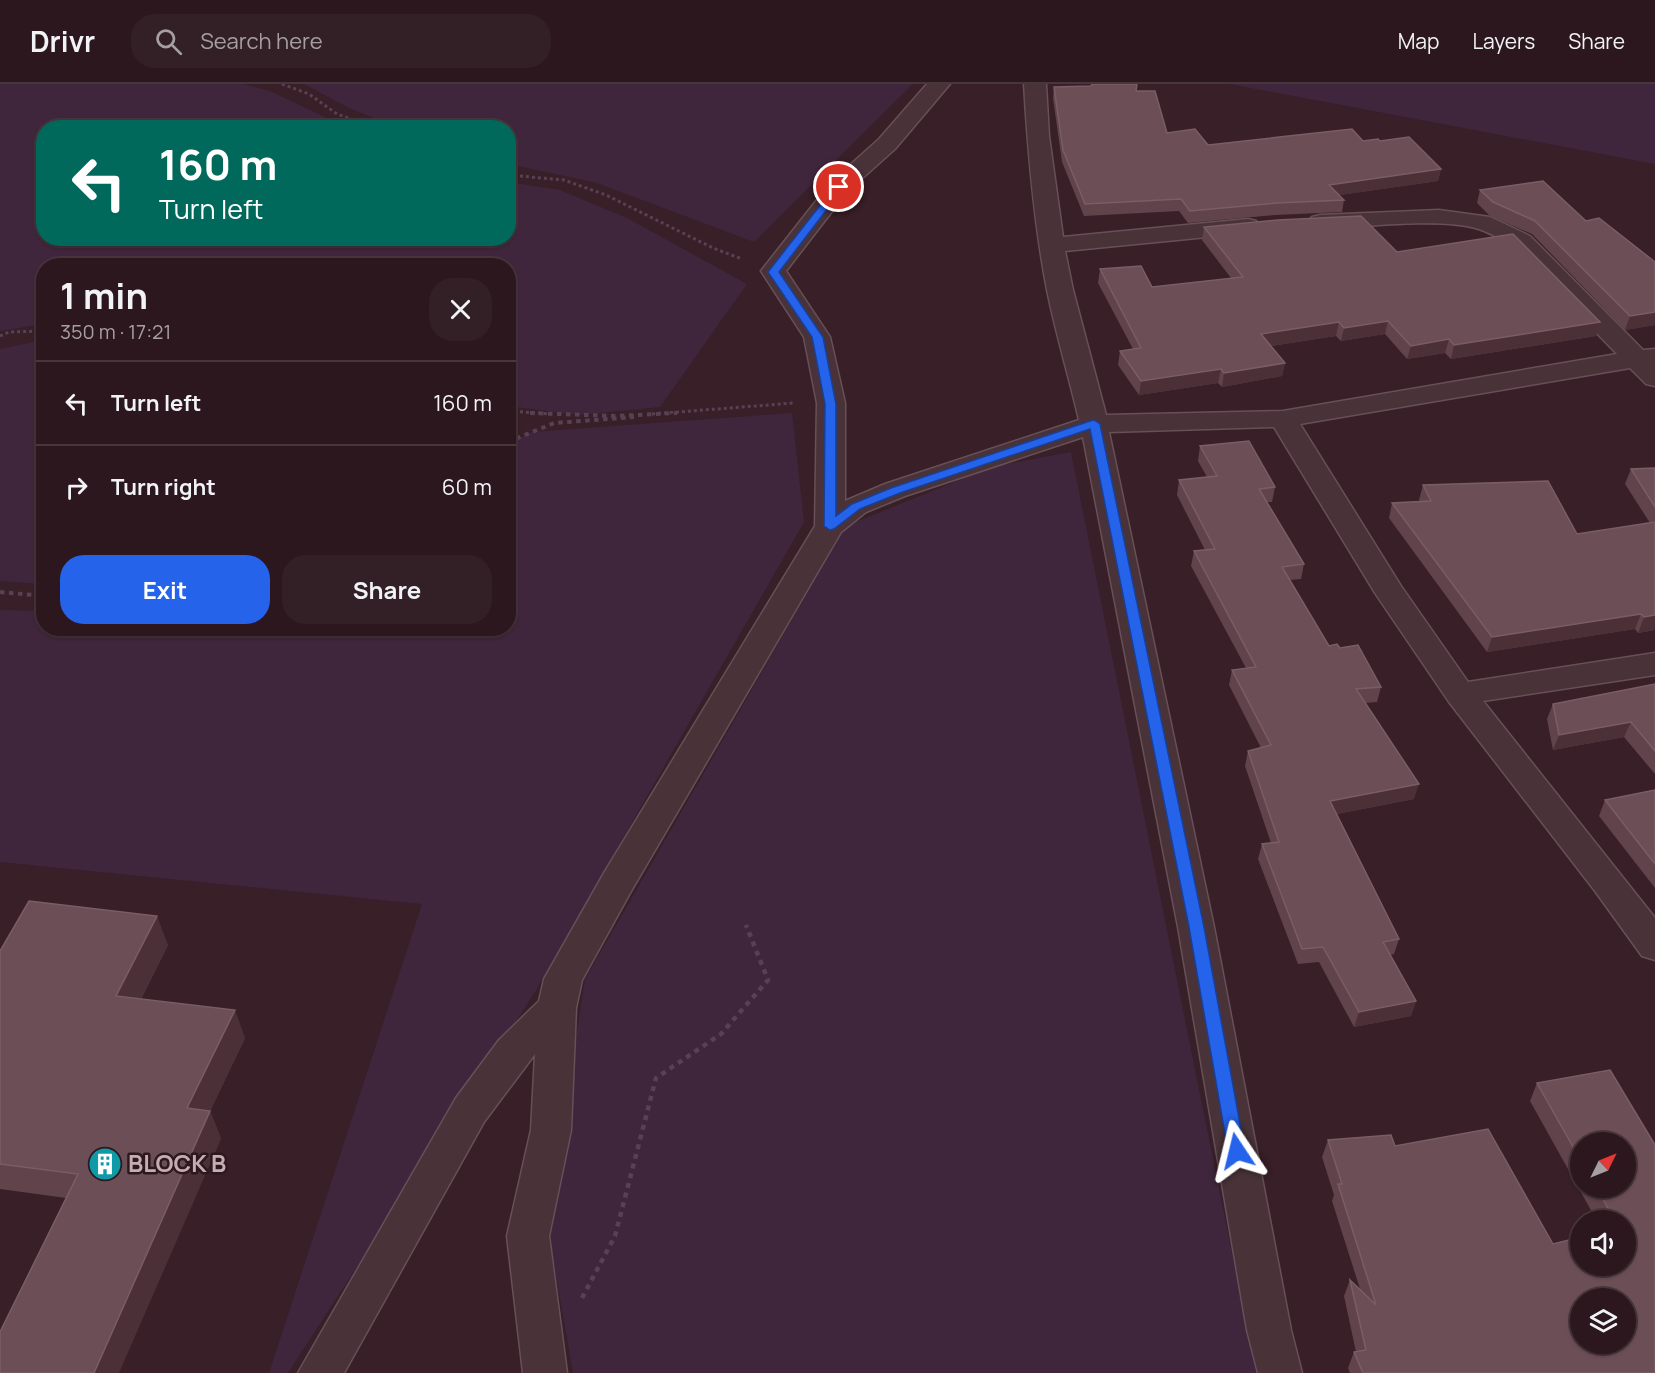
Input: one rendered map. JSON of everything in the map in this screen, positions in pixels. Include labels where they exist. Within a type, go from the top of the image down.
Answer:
[{"type":"street","points":[[830,526],[830,399],[818,337],[773,272],[839,187],[887,144],[939,84]]},
{"type":"street","points":[[1035,84],[1038,136],[1060,290],[1094,424],[1196,927],[1269,1330],[1280,1373]]},
{"type":"street","points":[[1052,244],[1287,223],[1439,217],[1466,219],[1495,227],[1521,241],[1645,357],[1655,378]]},
{"type":"street","points":[[545,1373],[528,1236],[551,1130],[557,1008],[563,979],[617,883],[830,526],[856,507],[895,490],[1094,424],[1283,419],[1645,357]]},
{"type":"street","points":[[1283,419],[1372,567],[1460,694],[1517,769],[1620,895],[1655,946]]},
{"type":"street","points":[[1460,694],[1655,664]]},
{"type":"street","points":[[320,1373],[470,1110],[513,1051],[557,1008]]},
{"type":"path","points":[[282,84],[309,94],[337,114],[354,120]]},
{"type":"path","points":[[516,176],[564,180],[606,195],[713,248],[773,272]]},
{"type":"path","points":[[0,336],[9,332],[36,331]]},
{"type":"path","points":[[516,439],[554,423],[662,416],[830,399]]},
{"type":"path","points":[[516,412],[662,416]]},
{"type":"path","points":[[0,592],[36,595]]},
{"type":"path","points":[[576,1309],[615,1236],[656,1078],[721,1034],[768,980],[746,925]]},
{"type":"shaded area","points":[[0,84],[244,84],[272,92],[331,120],[36,120],[36,246],[516,246],[516,183],[560,190],[627,218],[747,284],[660,407],[579,415],[516,407],[516,258],[36,258],[36,325],[0,331]]},
{"type":"shaded area","points":[[304,84],[913,84],[754,242],[597,183],[516,166],[516,120],[380,120],[351,109]]},
{"type":"shaded area","points":[[1230,84],[1655,84],[1655,164]]},
{"type":"shaded area","points":[[36,341],[36,584],[0,581],[0,349]]},
{"type":"shaded area","points":[[792,413],[804,522],[535,992],[288,1373],[269,1373],[422,904],[0,862],[0,610],[36,611],[36,636],[516,636],[516,440],[532,432]]},
{"type":"shaded area","points":[[1071,452],[1256,1373],[573,1373],[547,1224],[585,979],[846,526],[991,467]]},
{"type":"building","points":[[1092,84],[1137,84],[1136,91],[1155,91],[1167,133],[1195,129],[1208,145],[1352,129],[1363,141],[1409,137],[1441,169],[1329,185],[1344,200],[1190,211],[1181,199],[1085,204],[1063,150],[1054,87],[1091,86]]},
{"type":"building","points":[[1543,181],[1586,221],[1599,218],[1655,262],[1655,312],[1630,316],[1535,221],[1493,202],[1480,190]]},
{"type":"building","points":[[1361,216],[1397,252],[1513,234],[1600,322],[1454,345],[1449,339],[1411,346],[1388,321],[1344,328],[1339,322],[1261,334],[1285,363],[1224,373],[1221,369],[1141,381],[1120,351],[1141,348],[1100,269],[1141,266],[1152,287],[1243,277],[1204,227],[1278,220]]},
{"type":"building","points":[[1249,441],[1275,487],[1259,489],[1304,564],[1282,567],[1329,646],[1337,644],[1340,648],[1358,645],[1381,687],[1356,689],[1419,784],[1330,801],[1399,939],[1383,942],[1416,1001],[1359,1012],[1323,947],[1302,949],[1262,844],[1279,842],[1248,751],[1271,745],[1232,670],[1256,667],[1194,551],[1215,549],[1179,480],[1217,476],[1200,446]]},
{"type":"building","points":[[1655,468],[1655,507],[1631,469]]},
{"type":"building","points":[[1548,481],[1577,534],[1655,522],[1655,615],[1644,617],[1641,614],[1492,637],[1392,503],[1431,501],[1423,485]]},
{"type":"building","points":[[1655,684],[1655,751],[1631,722],[1559,735],[1553,704]]},
{"type":"building","points":[[1655,790],[1655,864],[1605,800]]},
{"type":"building","name":"BLOCK B","points":[[29,901],[157,916],[116,996],[235,1010],[187,1108],[210,1111],[94,1373],[0,1373],[0,1332],[78,1174],[0,1164],[0,951]]},
{"type":"building","points":[[1610,1070],[1655,1145],[1655,1373],[1363,1373],[1354,1352],[1366,1350],[1350,1280],[1376,1305],[1338,1184],[1342,1184],[1328,1140],[1391,1135],[1395,1146],[1488,1129],[1553,1244],[1570,1240],[1570,1276],[1636,1276],[1636,1210],[1609,1210],[1602,1198],[1636,1198],[1636,1132],[1570,1132],[1570,1142],[1537,1083]]},
{"type":"place","name":"BLOCK B","points":[[105,1164]]},
{"type":"route","points":[[839,187],[773,272],[818,337],[831,404],[830,526],[856,507],[895,490],[1094,424],[1196,927],[1237,1151]]}]
